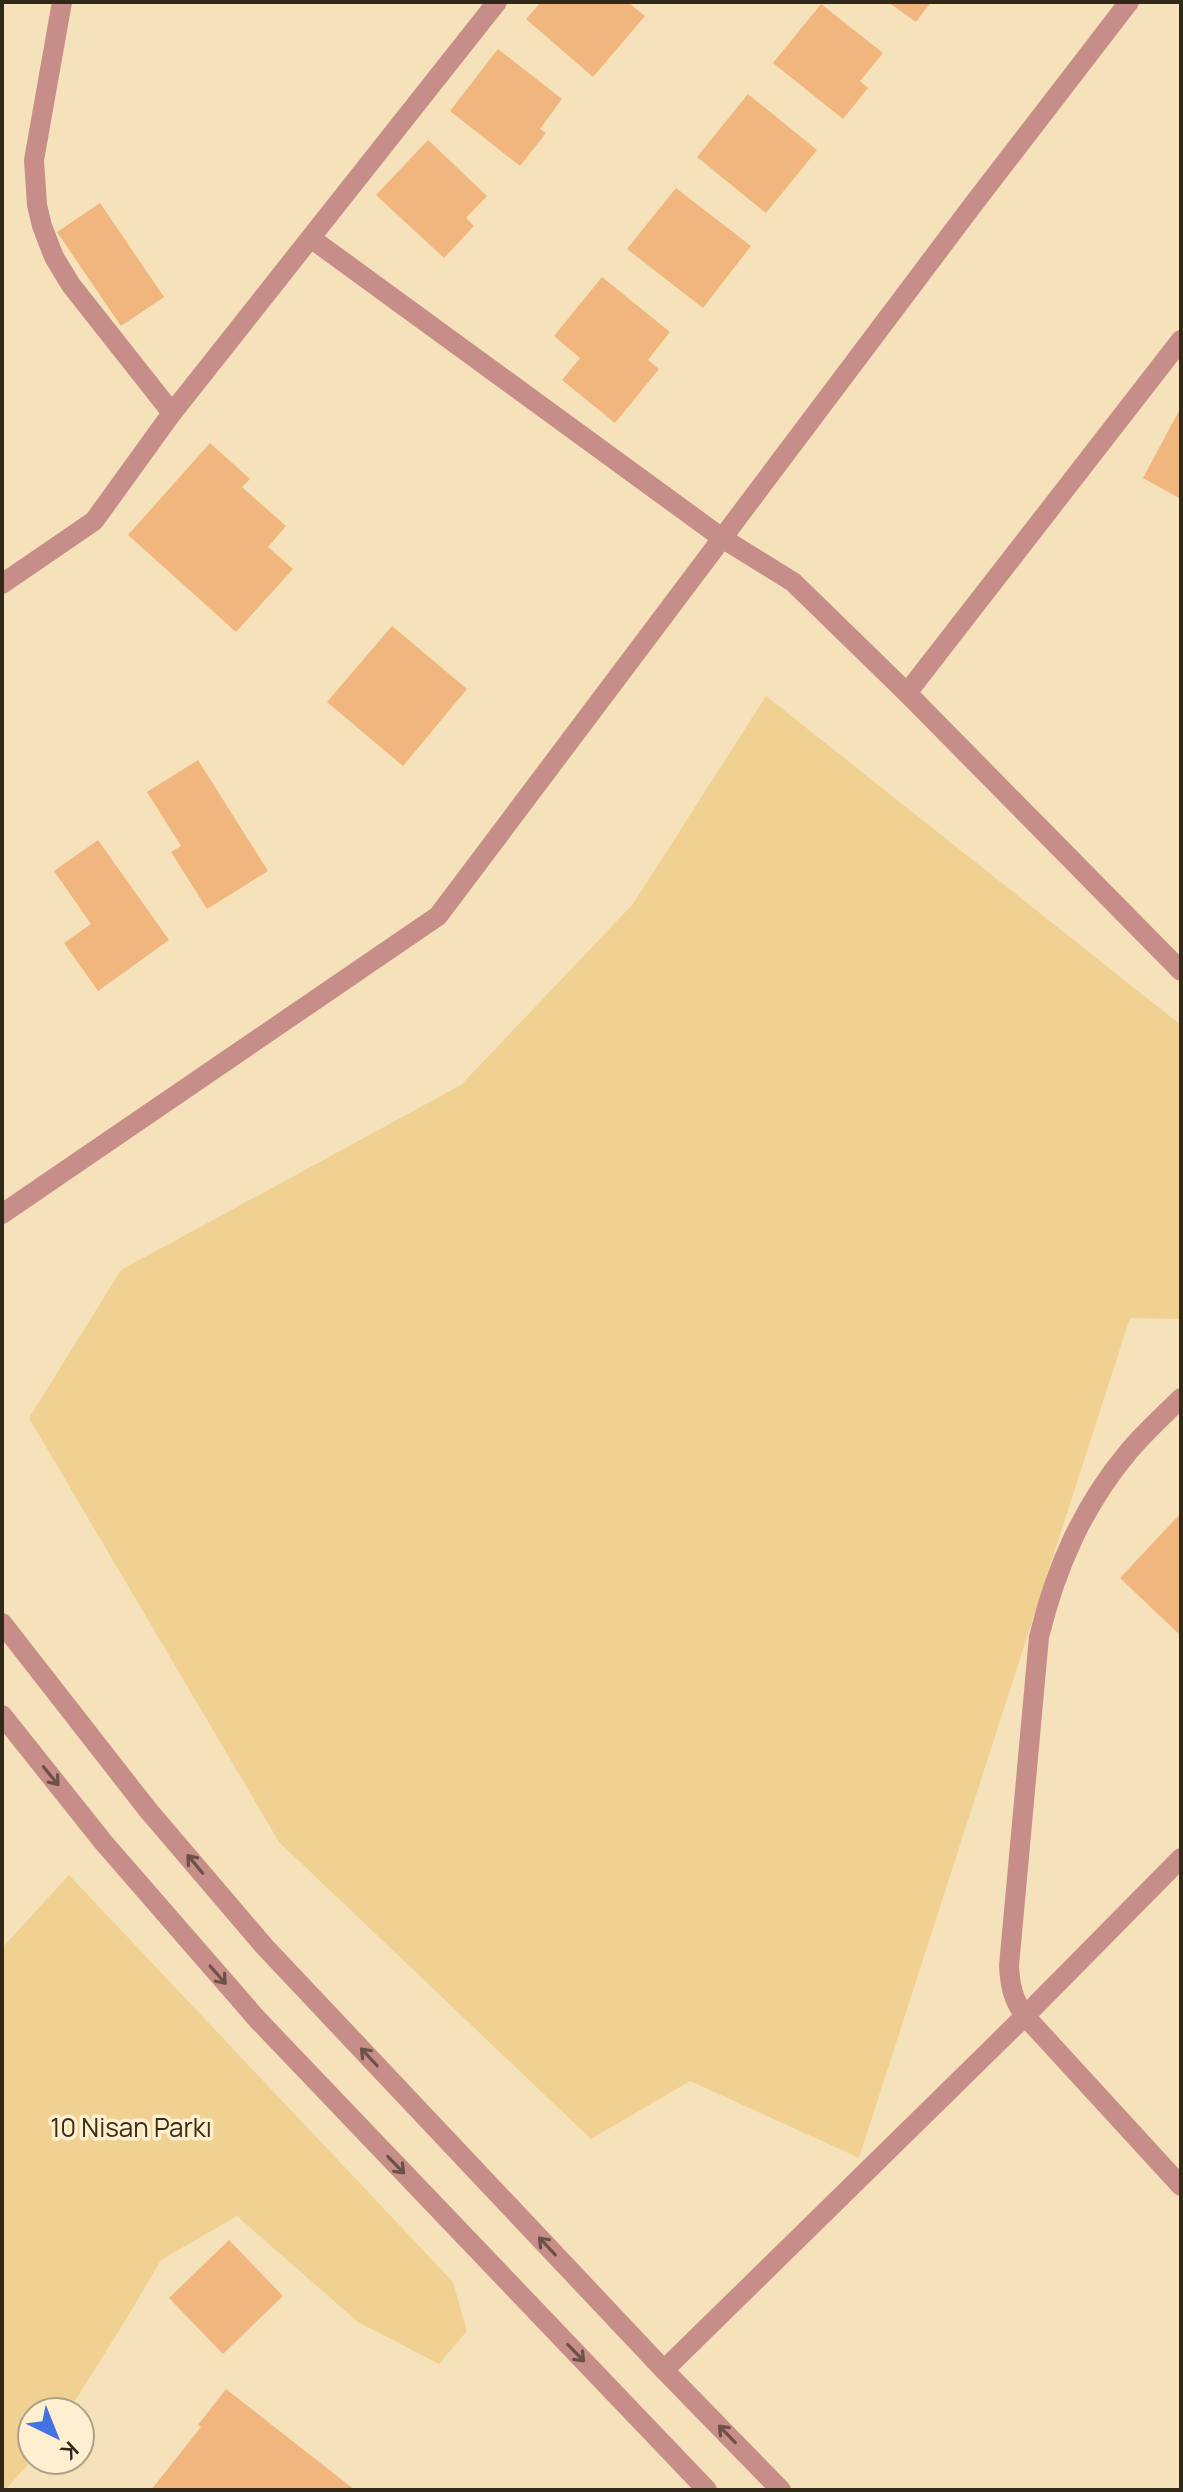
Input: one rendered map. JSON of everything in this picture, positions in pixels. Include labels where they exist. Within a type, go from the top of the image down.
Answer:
[{"type":"street","points":[[62,2],[34,160],[34,183],[42,226],[54,257],[71,285],[172,413]]},
{"type":"street","points":[[2,584],[94,521],[172,413],[497,2]]},
{"type":"street","points":[[2,1214],[438,916],[1129,2]]},
{"type":"street","points":[[312,239],[722,538],[793,582],[1181,971]]},
{"type":"street","points":[[907,693],[1181,340]]},
{"type":"street","points":[[1181,1398],[1131,1448],[1104,1483],[1080,1520],[1049,1597],[1039,1637],[1009,1966],[1014,1997],[1025,2016],[1181,2186]]},
{"type":"street","points":[[2,1623],[148,1810],[264,1946],[781,2490]]},
{"type":"street","points":[[2,1715],[104,1843],[257,2019],[707,2490]]},
{"type":"street","points":[[664,2370],[1025,2016],[1181,1858]]},
{"type":"green space","points":[[766,696],[1181,1025],[1181,1319],[1130,1318],[859,2158],[690,2081],[591,2139],[279,1842],[29,1418],[121,1270],[461,1085],[633,904]]},
{"type":"green space","name":"10 Nisan Parkı","points":[[69,1875],[453,2282],[467,2331],[439,2364],[358,2322],[237,2216],[161,2260],[78,2396],[16,2396],[18,2476],[2,2490],[2,1948]]},
{"type":"building","points":[[541,2],[628,2],[645,16],[593,77],[526,19]]},
{"type":"building","points":[[888,2],[931,2],[916,22]]},
{"type":"building","points":[[821,4],[883,53],[860,81],[868,88],[843,119],[773,63]]},
{"type":"building","points":[[498,49],[562,99],[540,129],[546,133],[520,166],[450,111]]},
{"type":"building","points":[[748,94],[817,150],[766,213],[697,157]]},
{"type":"building","points":[[428,140],[487,196],[466,218],[474,226],[444,258],[376,195]]},
{"type":"building","points":[[676,188],[751,246],[703,308],[627,249]]},
{"type":"building","points":[[100,203],[164,297],[121,326],[57,232]]},
{"type":"building","points":[[602,277],[670,332],[648,360],[659,369],[615,423],[562,380],[580,358],[554,336]]},
{"type":"building","points":[[1181,407],[1181,499],[1143,478]]},
{"type":"building","points":[[210,443],[250,479],[242,487],[286,526],[268,547],[293,569],[236,632],[128,535]]},
{"type":"building","points":[[392,626],[467,689],[403,766],[327,702]]},
{"type":"building","points":[[198,760],[268,871],[207,909],[171,852],[181,846],[147,792]]},
{"type":"building","points":[[98,840],[169,940],[98,991],[64,943],[91,924],[54,871]]},
{"type":"building","points":[[1181,1513],[1181,1636],[1120,1578]]},
{"type":"building","points":[[229,2240],[283,2296],[223,2354],[169,2298]]},
{"type":"building","points":[[226,2389],[355,2490],[151,2490],[201,2427],[198,2425]]}]
